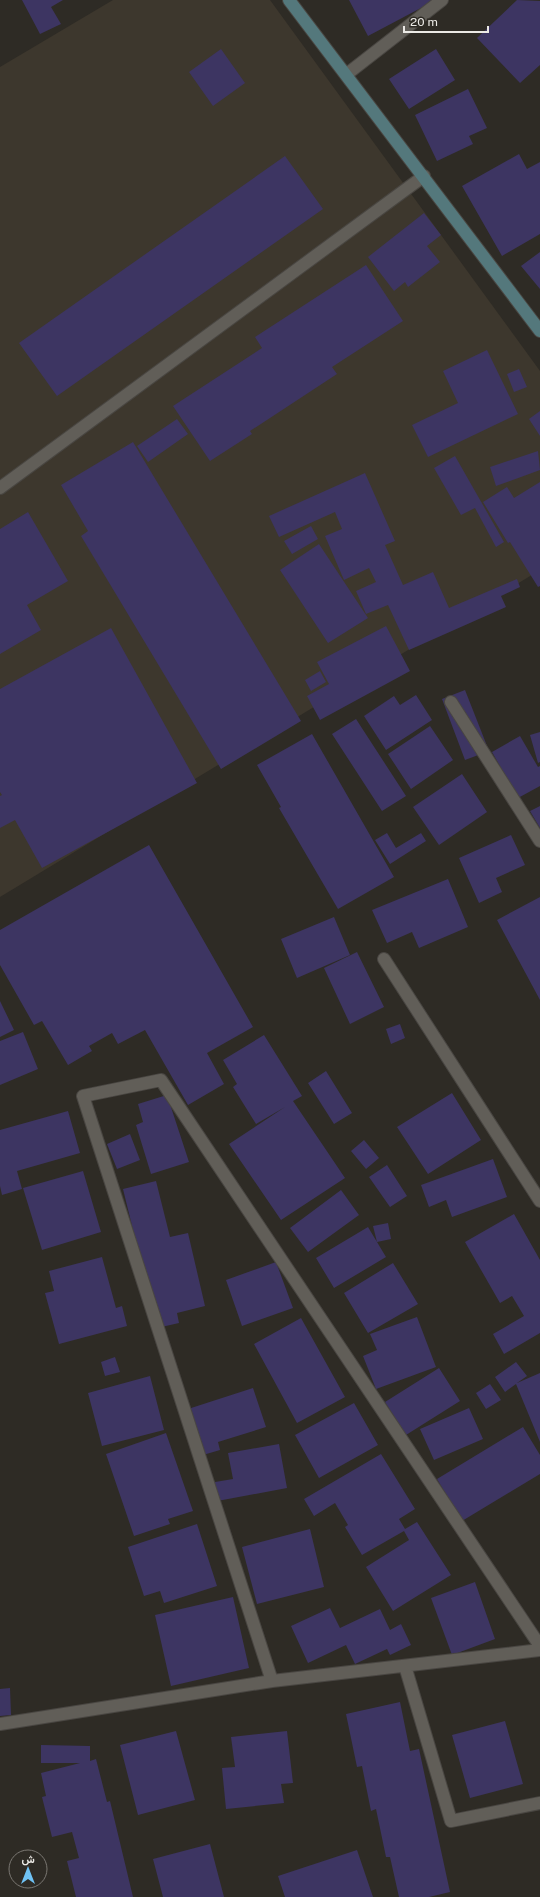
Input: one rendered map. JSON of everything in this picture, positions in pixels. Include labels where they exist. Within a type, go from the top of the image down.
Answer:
[{"type":"main road","points":[[289,0],[347,74],[540,331]]},
{"type":"street","points":[[347,74],[442,0]]},
{"type":"street","points":[[0,488],[424,176]]},
{"type":"street","points":[[451,702],[540,841]]},
{"type":"street","points":[[384,959],[540,1201]]},
{"type":"street","points":[[272,1682],[83,1096],[161,1080],[540,1646]]},
{"type":"street","points":[[0,1724],[272,1682],[540,1650]]},
{"type":"street","points":[[405,1666],[451,1822],[540,1803]]},
{"type":"shaded area","points":[[113,0],[270,0],[540,371],[540,570],[0,897],[0,67]]},
{"type":"building","points":[[22,0],[63,0],[51,7],[61,24],[40,34]]},
{"type":"building","points":[[349,0],[436,0],[368,36]]},
{"type":"building","points":[[517,0],[540,1],[540,65],[520,83],[477,38]]},
{"type":"building","points":[[221,49],[245,83],[213,106],[189,72]]},
{"type":"building","points":[[436,49],[455,80],[409,109],[389,79]]},
{"type":"building","points":[[468,89],[487,128],[469,136],[473,144],[437,161],[415,115]]},
{"type":"building","points":[[519,154],[527,169],[540,162],[540,234],[502,256],[462,186]]},
{"type":"building","points":[[285,156],[323,209],[57,396],[19,343]]},
{"type":"building","points":[[424,213],[441,235],[427,246],[440,262],[408,287],[405,282],[394,291],[368,257]]},
{"type":"building","points":[[540,252],[540,289],[521,266]]},
{"type":"building","points":[[366,265],[403,321],[332,367],[337,374],[250,431],[252,434],[210,461],[173,406],[262,348],[255,337]]},
{"type":"building","points":[[487,350],[518,414],[428,457],[412,425],[458,403],[443,371]]},
{"type":"building","points":[[519,369],[527,387],[514,392],[507,374]]},
{"type":"building","points":[[540,411],[540,436],[529,419]]},
{"type":"building","points":[[177,419],[188,434],[148,462],[137,446]]},
{"type":"building","points":[[133,442],[301,721],[221,769],[81,536],[88,531],[61,485]]},
{"type":"building","points":[[538,451],[540,470],[496,486],[490,467]]},
{"type":"building","points":[[455,456],[504,542],[496,547],[475,508],[461,515],[434,468]]},
{"type":"building","points":[[365,473],[395,541],[385,545],[403,585],[433,572],[449,608],[517,579],[520,587],[501,596],[506,607],[409,650],[388,605],[366,614],[356,591],[376,582],[369,568],[344,580],[325,536],[342,529],[335,512],[279,537],[269,516]]},
{"type":"building","points":[[540,482],[540,586],[538,587],[510,542],[508,543],[483,502],[507,487],[514,498]]},
{"type":"building","points":[[28,512],[68,581],[27,605],[41,630],[0,654],[0,529]]},
{"type":"building","points":[[311,526],[318,539],[292,554],[284,541]]},
{"type":"building","points":[[319,544],[368,618],[328,643],[280,570]]},
{"type":"building","points":[[386,626],[410,671],[320,720],[307,696],[329,684],[317,662]]},
{"type":"building","points":[[111,628],[197,783],[42,868],[15,820],[0,828],[0,796],[2,795],[0,792],[0,689]]},
{"type":"building","points":[[320,671],[326,682],[311,691],[305,680]]},
{"type":"building","points":[[465,690],[489,751],[465,760],[442,699]]},
{"type":"building","points":[[416,695],[432,720],[386,750],[364,716],[394,696],[400,705]]},
{"type":"building","points":[[356,719],[406,796],[382,811],[332,734]]},
{"type":"building","points":[[430,726],[453,760],[411,789],[388,754]]},
{"type":"building","points":[[540,732],[540,762],[538,763],[530,735]]},
{"type":"building","points":[[312,734],[394,877],[338,909],[279,808],[281,807],[257,765]]},
{"type":"building","points":[[520,736],[538,767],[540,766],[540,786],[518,798],[492,752]]},
{"type":"building","points":[[462,774],[487,812],[439,845],[413,807]]},
{"type":"building","points":[[540,806],[540,828],[530,811]]},
{"type":"building","points":[[387,833],[396,848],[421,833],[426,841],[390,864],[375,840]]},
{"type":"building","points":[[511,835],[525,865],[496,878],[502,892],[479,903],[459,858]]},
{"type":"building","points":[[149,845],[253,1027],[207,1053],[224,1084],[188,1105],[145,1030],[118,1044],[112,1033],[89,1046],[92,1051],[68,1065],[42,1021],[34,1025],[0,965],[0,930]]},
{"type":"building","points":[[448,879],[468,927],[419,948],[412,932],[387,943],[372,910]]},
{"type":"building","points":[[540,897],[540,1000],[497,920]]},
{"type":"building","points":[[334,917],[350,955],[297,978],[281,939]]},
{"type":"building","points":[[357,952],[384,1007],[350,1024],[324,968]]},
{"type":"building","points":[[0,1001],[14,1030],[0,1037]]},
{"type":"building","points":[[400,1024],[405,1038],[391,1044],[386,1029]]},
{"type":"building","points":[[23,1032],[38,1069],[0,1085],[0,1041]]},
{"type":"building","points":[[264,1035],[302,1096],[293,1101],[345,1178],[281,1220],[229,1144],[285,1107],[256,1124],[233,1087],[237,1084],[223,1060]]},
{"type":"building","points":[[326,1071],[352,1113],[334,1124],[308,1083]]},
{"type":"building","points":[[452,1093],[481,1140],[428,1174],[397,1127]]},
{"type":"building","points":[[167,1095],[189,1162],[151,1174],[136,1125],[143,1122],[138,1104]]},
{"type":"building","points":[[68,1111],[80,1153],[17,1171],[22,1189],[2,1195],[0,1186],[0,1130]]},
{"type":"building","points":[[130,1134],[140,1160],[117,1169],[107,1144]]},
{"type":"building","points":[[364,1140],[379,1158],[366,1169],[351,1151]]},
{"type":"building","points":[[493,1159],[507,1197],[452,1217],[446,1200],[429,1207],[421,1185]]},
{"type":"building","points":[[387,1165],[407,1196],[390,1207],[369,1177]]},
{"type":"building","points":[[83,1171],[101,1232],[42,1250],[23,1188]]},
{"type":"building","points":[[156,1181],[170,1237],[188,1233],[205,1306],[177,1313],[179,1323],[157,1328],[123,1189]]},
{"type":"building","points":[[341,1190],[359,1215],[308,1252],[290,1228]]},
{"type":"building","points":[[514,1214],[540,1260],[540,1333],[504,1354],[493,1334],[524,1316],[512,1296],[500,1303],[465,1242]]},
{"type":"building","points":[[388,1223],[391,1239],[377,1242],[373,1226]]},
{"type":"building","points":[[368,1227],[386,1257],[334,1288],[316,1258]]},
{"type":"building","points":[[102,1257],[116,1308],[122,1306],[127,1326],[59,1344],[45,1293],[54,1291],[49,1271]]},
{"type":"building","points":[[276,1262],[293,1308],[242,1326],[226,1280]]},
{"type":"building","points":[[393,1263],[418,1304],[368,1333],[344,1293]]},
{"type":"building","points":[[417,1317],[436,1367],[376,1389],[363,1356],[377,1350],[370,1334]]},
{"type":"building","points":[[301,1318],[345,1397],[297,1423],[254,1344]]},
{"type":"building","points":[[115,1357],[120,1372],[105,1376],[101,1362]]},
{"type":"building","points":[[516,1362],[527,1376],[517,1383],[540,1373],[540,1442],[516,1384],[505,1392],[495,1377]]},
{"type":"building","points":[[439,1368],[460,1401],[406,1435],[385,1402]]},
{"type":"building","points":[[150,1376],[164,1430],[102,1446],[88,1393]]},
{"type":"building","points":[[490,1384],[501,1400],[486,1409],[476,1393]]},
{"type":"building","points":[[253,1388],[266,1427],[218,1442],[220,1450],[203,1455],[188,1409]]},
{"type":"building","points":[[354,1403],[378,1445],[319,1478],[295,1435]]},
{"type":"building","points":[[469,1408],[483,1439],[434,1460],[420,1429]]},
{"type":"building","points":[[523,1427],[540,1455],[540,1474],[462,1521],[437,1479]]},
{"type":"building","points":[[166,1433],[193,1511],[168,1519],[170,1524],[134,1536],[106,1454]]},
{"type":"building","points":[[279,1444],[287,1488],[212,1502],[209,1483],[233,1479],[228,1453]]},
{"type":"building","points":[[381,1454],[415,1509],[399,1519],[405,1529],[417,1522],[451,1575],[393,1611],[366,1567],[409,1540],[404,1531],[362,1555],[345,1527],[348,1525],[335,1503],[314,1516],[304,1499]]},
{"type":"building","points":[[197,1524],[217,1586],[164,1603],[160,1591],[144,1596],[128,1547]]},
{"type":"building","points":[[310,1529],[324,1587],[257,1604],[242,1547]]},
{"type":"building","points":[[475,1582],[495,1639],[452,1655],[431,1598]]},
{"type":"building","points":[[233,1597],[249,1668],[171,1686],[155,1615]]},
{"type":"building","points":[[330,1608],[340,1628],[380,1609],[390,1630],[401,1624],[411,1645],[390,1655],[387,1649],[355,1664],[346,1645],[308,1663],[291,1626]]},
{"type":"building","points":[[10,1688],[11,1715],[0,1716],[0,1689]]},
{"type":"building","points":[[400,1702],[410,1751],[419,1749],[450,1892],[429,1897],[399,1897],[390,1857],[386,1857],[376,1809],[371,1811],[362,1766],[357,1767],[346,1714]]},
{"type":"building","points":[[505,1721],[523,1784],[470,1798],[452,1735]]},
{"type":"building","points":[[176,1731],[195,1800],[138,1815],[120,1745]]},
{"type":"building","points":[[287,1731],[293,1783],[281,1784],[284,1803],[226,1809],[222,1768],[235,1767],[231,1737]]},
{"type":"building","points":[[41,1745],[90,1746],[90,1761],[96,1759],[107,1802],[110,1801],[133,1897],[76,1897],[67,1861],[79,1858],[72,1832],[52,1837],[42,1797],[46,1796],[41,1773],[80,1763],[41,1763]]},
{"type":"building","points":[[210,1844],[224,1897],[163,1897],[153,1859]]},
{"type":"building","points":[[357,1850],[373,1897],[285,1897],[278,1876]]}]
